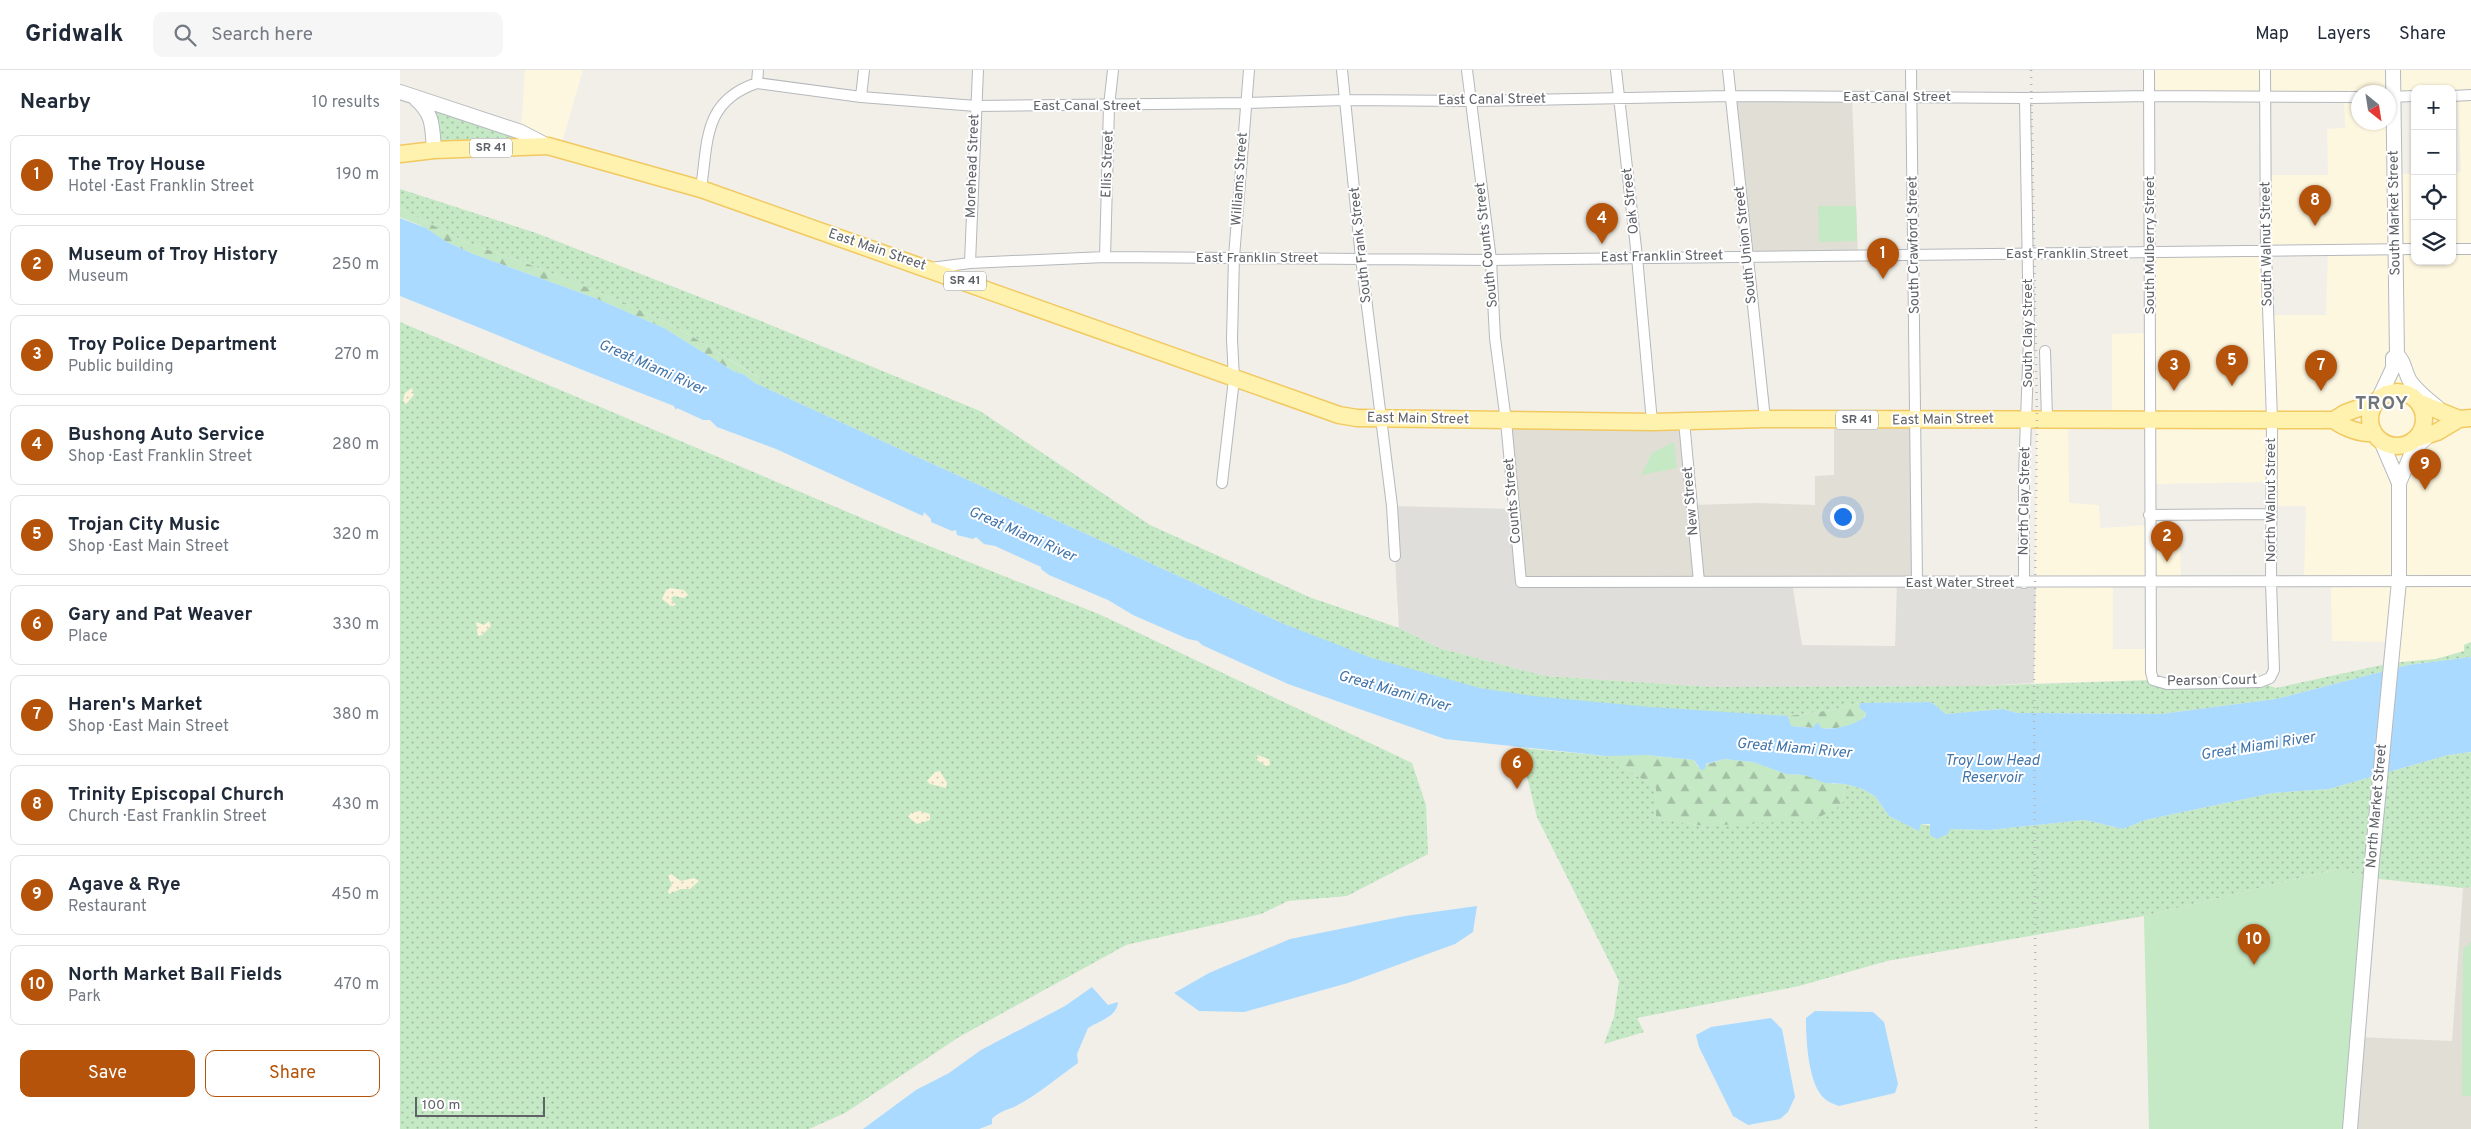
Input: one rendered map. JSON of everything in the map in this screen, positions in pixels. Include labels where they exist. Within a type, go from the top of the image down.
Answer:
[{"type":"main road","name":"South Market Street","points":[[2392,85],[2393,70]]},
{"type":"main road","points":[[400,92],[521,132],[548,146]]},
{"type":"main road","points":[[414,97],[426,109],[432,122],[434,150]]},
{"type":"main road","name":"South Market Street","points":[[2392,130],[2397,355]]},
{"type":"main road","name":"East Main Street","points":[[548,146],[701,189],[930,268],[1234,379],[1339,415],[1380,420],[1652,422],[1765,419],[1916,421],[2028,419],[2334,420]]},
{"type":"main road","name":"SR 41","points":[[400,154],[434,150],[548,146]]},
{"type":"main road","points":[[2397,355],[2401,358],[2424,410],[2424,426],[2399,484],[2376,440],[2370,419],[2393,368],[2393,358],[2397,355]]},
{"type":"main road","points":[[2410,380],[2419,392],[2458,417]]},
{"type":"main road","points":[[2397,392],[2406,393],[2419,402],[2458,417],[2418,442],[2398,446],[2376,440],[2334,420],[2345,413],[2397,392]]},
{"type":"main road","name":"North Market Street","points":[[2350,1129],[2372,861],[2399,582],[2399,484]]},
{"type":"street","points":[[701,189],[712,119],[719,106],[730,96],[742,88],[757,83],[758,70]]},
{"type":"street","points":[[861,97],[864,70]]},
{"type":"street","name":"Morehead Street","points":[[970,263],[978,70]]},
{"type":"street","name":"Ellis Street","points":[[1105,257],[1109,106],[1113,70]]},
{"type":"street","name":"Williams Street","points":[[1222,483],[1234,379],[1234,257],[1249,70]]},
{"type":"street","name":"South Frank Street","points":[[1342,70],[1361,258],[1392,506],[1395,556]]},
{"type":"street","name":"South Counts Street","points":[[1467,70],[1491,260],[1495,338],[1506,421]]},
{"type":"street","name":"Oak Street","points":[[1616,70],[1637,258],[1652,422]]},
{"type":"street","name":"South Union Street","points":[[1728,70],[1765,419]]},
{"type":"street","name":"South Crawford Street","points":[[1911,70],[1917,582]]},
{"type":"street","name":"South Mulberry Street","points":[[2149,70],[2151,254],[2149,515],[2151,672],[2153,680]]},
{"type":"street","name":"South Walnut Street","points":[[2266,70],[2266,252],[2272,419]]},
{"type":"street","name":"East Canal Street","points":[[757,83],[861,97],[976,106],[1109,106],[1345,100],[1470,101],[1730,96],[2025,98],[2150,96],[2351,97]]},
{"type":"street","points":[[2396,96],[2411,96]]},
{"type":"street","points":[[2456,96],[2471,96]]},
{"type":"street","name":"South Clay Street","points":[[2025,98],[2028,253],[2028,419]]},
{"type":"street","name":"East Franklin Street","points":[[930,268],[970,263],[1105,257],[1491,260],[1748,255],[2151,254],[2411,249]]},
{"type":"street","points":[[2456,249],[2471,249]]},
{"type":"street","name":"South Clay Street","points":[[2045,351],[2047,419]]},
{"type":"street","name":"North Clay Street","points":[[2024,583],[2024,476],[2028,419]]},
{"type":"street","name":"North Walnut Street","points":[[2270,678],[2274,670],[2271,582],[2272,419]]},
{"type":"street","name":"Counts Street","points":[[1506,421],[1521,582]]},
{"type":"street","name":"New Street","points":[[1684,421],[1699,582]]},
{"type":"street","points":[[2149,515],[2271,514]]},
{"type":"street","name":"East Water Street","points":[[1521,582],[2471,582]]},
{"type":"street","name":"Pearson Court","points":[[2153,680],[2166,684],[2260,682],[2270,678]]},
{"type":"shaded area","points":[[525,70],[583,70],[560,149],[521,132]]},
{"type":"shaded area","points":[[2149,70],[2471,70],[2471,642],[2464,645],[2464,651],[2436,659],[2391,663],[2393,642],[2332,641],[2331,582],[2304,582],[2306,506],[2271,506],[2271,482],[2149,484],[2149,420],[2112,419],[2112,334],[2150,333],[2151,254],[2265,252],[2266,175],[2328,175],[2327,129],[2345,128],[2344,97],[2149,96]],"holes":[[[2328,251],[2326,315],[2268,315],[2266,252]]]},
{"type":"shaded area","points":[[1730,96],[1852,97],[1858,256],[1748,255]]},
{"type":"shaded area","points":[[2037,419],[2068,419],[2069,503],[2099,505],[2100,528],[2149,525],[2150,543],[2180,542],[2181,581],[2113,582],[2113,649],[2151,649],[2153,680],[2034,683]]},
{"type":"shaded area","points":[[1834,420],[1916,421],[1917,582],[1521,582],[1506,421],[1684,421],[1692,505],[1759,503],[1815,505],[1815,476],[1834,475]]},
{"type":"shaded area","points":[[1392,506],[1514,509],[1792,582],[1802,645],[1895,646],[1897,582],[2036,583],[2034,683],[1979,686],[1712,687],[1545,676],[1439,648],[1399,628]]},
{"type":"shaded area","points":[[2471,887],[2471,1129],[2350,1129],[2358,1037],[2452,1041],[2463,888]]},
{"type":"green space","points":[[434,103],[548,146],[434,150],[432,122]]},
{"type":"green space","points":[[400,189],[536,233],[761,321],[980,411],[1150,525],[1309,597],[1399,628],[1439,648],[1545,676],[1712,687],[1979,686],[2153,680],[2260,682],[2276,688],[2391,663],[2436,659],[2464,651],[2464,645],[2471,642],[2471,657],[2408,665],[2276,699],[2161,714],[2017,713],[2003,709],[1946,714],[1931,702],[1860,703],[1832,710],[1788,716],[1760,715],[1584,703],[1480,688],[1380,661],[1284,624],[755,383],[760,378],[683,331],[619,300],[463,241],[400,208]]},
{"type":"green space","points":[[1818,206],[1856,206],[1857,241],[1819,242]]},
{"type":"green space","points":[[400,208],[463,241],[619,300],[683,331],[761,379],[755,383],[664,328],[595,298],[473,254],[445,241],[422,226],[400,217]]},
{"type":"green space","points":[[400,322],[897,533],[1101,615],[1412,763],[1426,805],[1428,854],[1347,896],[1288,901],[1261,914],[1126,945],[959,1037],[845,1113],[809,1129],[400,1129]]},
{"type":"green space","points":[[1674,442],[1677,468],[1641,475],[1652,453]]},
{"type":"green space","points":[[1860,703],[1859,708],[1866,713],[1861,720],[1854,724],[1832,728],[1790,726],[1788,716],[1832,710]]},
{"type":"green space","points":[[1520,748],[1606,756],[1656,788],[1656,818],[1704,826],[1842,805],[1845,784],[1860,788],[1875,796],[1889,816],[1919,830],[1921,824],[1949,829],[1990,830],[2085,820],[2123,829],[2145,820],[2273,793],[2329,789],[2448,755],[2471,752],[2471,887],[2463,888],[2371,878],[2337,869],[2144,916],[1887,961],[1799,986],[1637,1018],[1644,1032],[1604,1044],[1614,1017],[1619,981],[1537,817]]},
{"type":"green space","points":[[1647,755],[1694,760],[1698,767],[1724,759],[1753,762],[1786,774],[1804,775],[1833,784],[1845,784],[1842,805],[1814,820],[1704,826],[1656,818],[1656,788],[1606,756]]},
{"type":"green space","points":[[2338,869],[2371,878],[2350,1129],[2149,1129],[2144,916]]},
{"type":"green space","points":[[2471,942],[2471,1096],[2462,1096],[2463,949]]},
{"type":"sand","points":[[412,388],[414,395],[406,404],[403,401],[405,393]]},
{"type":"sand","points":[[670,588],[684,590],[688,595],[684,598],[673,596],[671,599],[676,605],[671,606],[662,599],[666,590]]},
{"type":"sand","points":[[489,621],[491,626],[482,635],[478,636],[476,622],[484,625]]},
{"type":"sand","points":[[1257,755],[1269,759],[1270,765],[1266,766],[1257,760]]},
{"type":"sand","points":[[940,771],[947,783],[946,788],[930,784],[927,781],[935,772]]},
{"type":"sand","points":[[920,811],[930,814],[930,820],[917,824],[908,817],[911,813]]},
{"type":"sand","points":[[671,874],[681,881],[694,878],[699,881],[690,889],[681,889],[669,894],[668,891],[672,885],[668,876]]},
{"type":"water","points":[[400,218],[426,228],[445,241],[473,254],[595,298],[664,328],[755,383],[1284,624],[1372,658],[1480,688],[1533,696],[1650,707],[1788,716],[1791,726],[1812,728],[1818,722],[1821,728],[1838,728],[1865,717],[1866,713],[1859,708],[1860,703],[1931,702],[1946,714],[2003,709],[2017,713],[2161,714],[2276,699],[2408,665],[2471,657],[2471,752],[2448,755],[2329,789],[2273,793],[2145,820],[2123,829],[2085,820],[1990,830],[1950,829],[1948,834],[1937,839],[1930,835],[1930,824],[1921,824],[1919,831],[1889,816],[1875,796],[1860,788],[1845,784],[1825,783],[1804,775],[1786,774],[1753,762],[1724,759],[1706,764],[1705,769],[1701,770],[1694,760],[1647,755],[1606,756],[1445,739],[1288,684],[1202,645],[1198,641],[1188,639],[1133,615],[1108,600],[1049,575],[1041,567],[995,546],[984,544],[976,537],[973,539],[957,535],[956,530],[952,531],[931,522],[931,519],[924,512],[923,516],[776,449],[717,427],[710,420],[703,420],[677,408],[676,410],[674,406],[400,296]]},
{"type":"water","points":[[1477,906],[1473,932],[1455,944],[1348,983],[1244,1012],[1199,1011],[1174,993],[1209,973],[1290,939],[1405,916]]},
{"type":"water","points":[[1092,987],[1108,1005],[1118,1002],[1111,1015],[1088,1028],[1077,1054],[1078,1063],[1033,1096],[998,1114],[992,1119],[992,1124],[979,1129],[863,1129],[916,1090],[949,1073],[981,1050],[1065,1006]]},
{"type":"water","points":[[1815,1011],[1873,1012],[1884,1022],[1898,1084],[1895,1093],[1839,1106],[1825,1099],[1815,1083],[1809,1061],[1806,1018]]},
{"type":"water","points":[[1771,1018],[1782,1029],[1795,1097],[1788,1112],[1780,1119],[1748,1125],[1733,1116],[1699,1047],[1696,1035],[1711,1027]]},
{"type":"railway","points":[[2031,70],[2037,419],[2034,683],[2036,1129]]},
{"type":"place","name":"Trinity Episcopal Church","points":[[2315,226]]},
{"type":"place","name":"Bushong Auto Service","points":[[1602,244]]},
{"type":"place","name":"The Troy House","points":[[1883,279]]},
{"type":"place","name":"Trojan City Music","points":[[2232,386]]},
{"type":"place","name":"Troy Police Department","points":[[2174,391]]},
{"type":"place","name":"Haren's Market","points":[[2321,391]]},
{"type":"place","name":"Agave & Rye","points":[[2425,490]]},
{"type":"place","name":"Museum of Troy History","points":[[2167,562]]},
{"type":"place","name":"Gary and Pat Weaver","points":[[1517,789]]},
{"type":"place","name":"North Market Ball Fields","points":[[2254,965]]},
{"type":"district","name":"TROY","points":[[2382,404]]},
{"type":"water label","name":"Great Miami River","points":[[652,368]]},
{"type":"water label","name":"Great Miami River","points":[[1022,535]]},
{"type":"water label","name":"Great Miami River","points":[[1394,692]]},
{"type":"water label","name":"Great Miami River","points":[[2258,747]]},
{"type":"water label","name":"Great Miami River","points":[[1794,749]]},
{"type":"water label","name":"Troy Low Head Reservoir","points":[[1992,770]]}]
